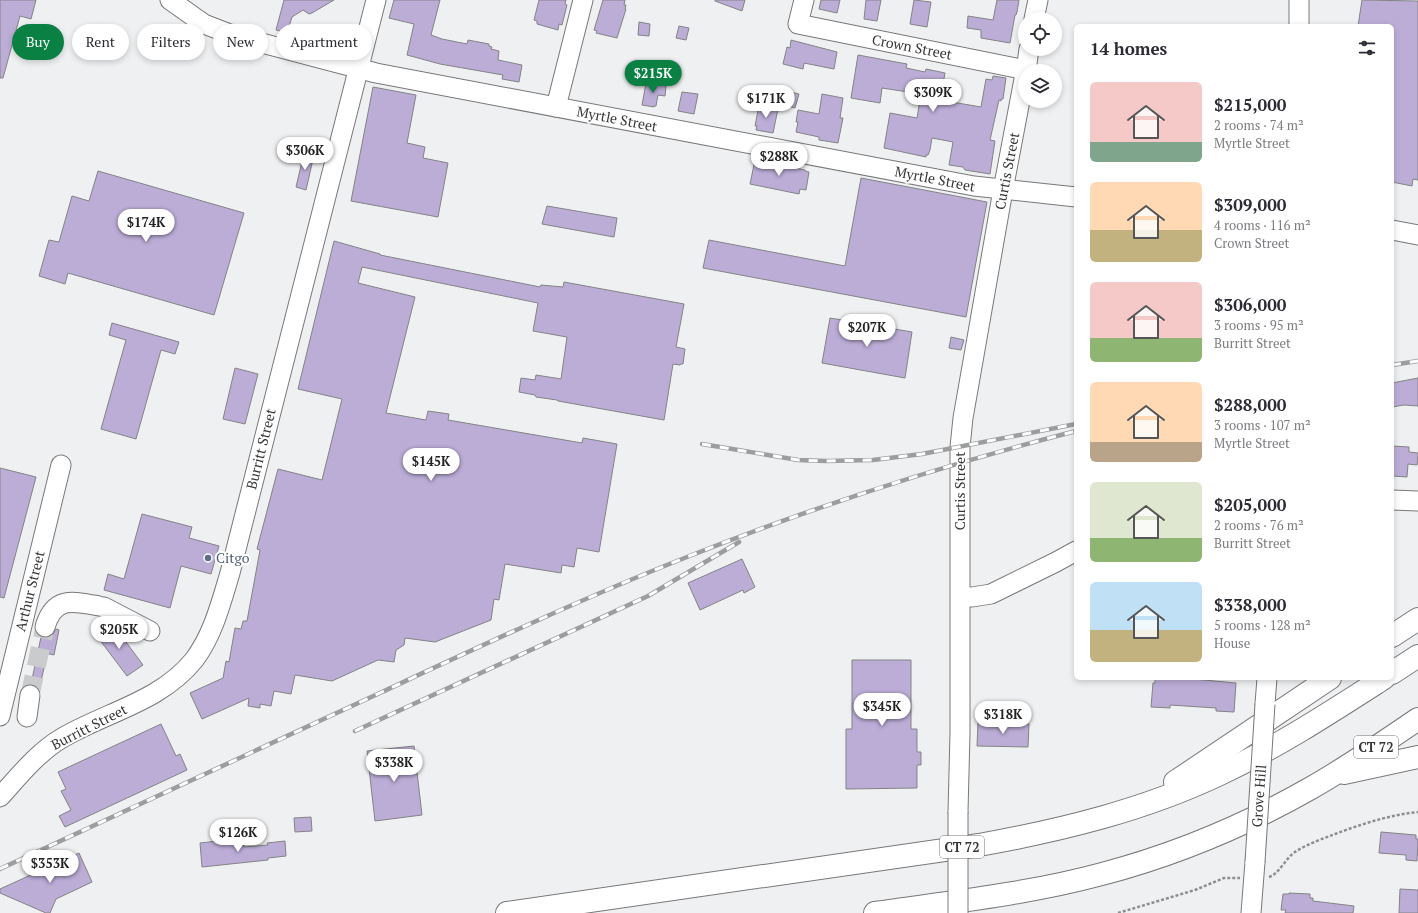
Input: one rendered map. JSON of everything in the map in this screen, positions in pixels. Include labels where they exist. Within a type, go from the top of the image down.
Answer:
[{"type":"highway","points":[[1394,635],[1418,619]]},
{"type":"highway","points":[[1394,672],[1418,656]]},
{"type":"highway","points":[[1131,809],[1185,776],[1327,680]]},
{"type":"highway","name":"CT 72","points":[[507,913],[978,845],[1061,829],[1131,809],[1194,785],[1260,754],[1312,724],[1381,680]]},
{"type":"highway","name":"CT 72","points":[[875,913],[1039,888],[1117,870],[1168,853],[1274,808],[1333,775],[1418,719]]},
{"type":"highway","points":[[1333,775],[1418,756]]},
{"type":"street","name":"Myrtle Street","points":[[170,0],[204,24],[235,36],[358,69],[974,186],[1074,197]]},
{"type":"street","name":"Burritt Street","points":[[0,797],[36,758],[54,743],[68,734],[143,699],[168,685],[189,665],[206,641],[218,612],[230,573],[376,0]]},
{"type":"street","points":[[556,107],[584,0]]},
{"type":"street","name":"Crown Street","points":[[804,0],[798,24],[1018,71]]},
{"type":"street","points":[[1035,12],[1038,0]]},
{"type":"street","points":[[1299,0],[1299,24]]},
{"type":"street","name":"Curtis Street","points":[[958,913],[960,464],[962,425],[1018,108]]},
{"type":"street","points":[[1394,230],[1418,235]]},
{"type":"street","name":"Arthur Street","points":[[0,716],[61,465]]},
{"type":"street","points":[[1394,500],[1418,501]]},
{"type":"street","points":[[960,598],[991,594],[1056,562],[1074,551]]},
{"type":"street","points":[[45,627],[48,617],[56,606],[68,602],[101,607],[150,631]]},
{"type":"street","name":"Grove Hill","points":[[1251,913],[1267,680]]},
{"type":"street","points":[[27,717],[30,695]]},
{"type":"path","points":[[1266,877],[1275,874],[1285,860],[1295,852],[1315,842],[1372,820],[1418,812]]},
{"type":"path","points":[[1118,913],[1195,890],[1224,878],[1241,878]]},
{"type":"building","points":[[0,0],[36,0],[31,19],[20,16],[18,24],[12,24],[12,45],[3,78],[0,78]]},
{"type":"building","points":[[284,0],[334,0],[309,14],[303,10],[292,17],[290,24],[278,24]]},
{"type":"building","points":[[394,0],[440,0],[431,35],[442,39],[467,44],[468,40],[489,44],[489,46],[492,47],[491,49],[499,51],[498,60],[522,65],[519,82],[502,79],[503,75],[440,64],[407,55],[414,24],[389,18]]},
{"type":"building","points":[[539,0],[566,0],[565,4],[567,5],[562,25],[559,24],[558,30],[537,24],[537,21],[534,20]]},
{"type":"building","points":[[603,0],[625,0],[624,5],[626,5],[626,9],[617,38],[596,33],[597,31],[594,30]]},
{"type":"building","points":[[715,0],[745,0],[742,11]]},
{"type":"building","points":[[821,0],[840,0],[837,13],[819,9]]},
{"type":"building","points":[[866,0],[881,0],[877,21],[864,19]]},
{"type":"building","points":[[914,0],[931,2],[927,27],[910,24]]},
{"type":"building","points":[[997,0],[1019,0],[1010,43],[981,38],[981,30],[967,28],[968,16],[993,20]]},
{"type":"building","points":[[1362,0],[1418,1],[1418,180],[1413,179],[1412,186],[1394,182],[1394,24],[1358,24]]},
{"type":"building","points":[[639,22],[650,24],[649,36],[638,35]]},
{"type":"building","points":[[679,26],[689,28],[686,40],[676,38]]},
{"type":"building","points":[[791,40],[837,52],[834,69],[804,63],[803,69],[783,64],[787,47],[790,48]]},
{"type":"building","points":[[858,55],[907,64],[906,68],[925,72],[926,69],[945,73],[940,100],[981,107],[986,79],[992,80],[993,76],[1006,78],[1003,99],[1001,99],[1001,101],[999,100],[990,140],[995,141],[990,174],[965,170],[963,167],[949,165],[953,142],[932,138],[930,150],[926,157],[884,148],[890,113],[917,118],[921,94],[882,88],[880,103],[851,98]]},
{"type":"building","points":[[646,83],[666,86],[665,96],[658,95],[656,106],[654,107],[642,105]]},
{"type":"building","points":[[373,87],[416,95],[407,143],[425,147],[423,158],[448,163],[438,217],[351,201]]},
{"type":"building","points":[[786,91],[799,94],[795,108],[783,105]]},
{"type":"building","points":[[682,92],[698,94],[694,114],[678,111]]},
{"type":"building","points":[[822,94],[843,98],[840,118],[843,118],[838,143],[819,140],[819,137],[796,132],[798,110],[819,114]]},
{"type":"building","points":[[759,105],[778,109],[773,133],[756,130],[757,126],[755,126]]},
{"type":"building","points":[[304,153],[314,155],[306,190],[296,187]]},
{"type":"building","points":[[755,160],[809,172],[806,190],[800,189],[799,194],[750,184]]},
{"type":"building","points":[[98,171],[244,213],[214,315],[68,273],[65,284],[39,276],[49,240],[59,242],[72,196],[89,201]]},
{"type":"building","points":[[861,178],[987,202],[966,317],[703,268],[709,240],[845,266]]},
{"type":"building","points":[[547,206],[617,218],[614,237],[542,224]]},
{"type":"building","points":[[334,241],[380,255],[540,287],[541,285],[563,287],[564,282],[684,304],[676,347],[685,349],[683,364],[673,364],[664,420],[536,397],[535,395],[519,392],[521,378],[535,380],[536,375],[561,379],[567,337],[533,331],[538,303],[362,267],[358,283],[415,297],[386,413],[426,420],[428,411],[449,414],[448,420],[582,443],[583,438],[617,444],[599,552],[577,548],[574,567],[562,565],[561,573],[505,564],[499,600],[494,599],[491,620],[435,642],[405,638],[404,645],[396,650],[394,662],[378,660],[332,681],[295,675],[291,694],[274,691],[271,706],[260,704],[260,708],[248,706],[249,698],[202,719],[190,693],[223,678],[226,661],[229,662],[235,628],[241,629],[243,621],[247,621],[260,550],[257,549],[278,469],[322,480],[342,399],[298,389]]},
{"type":"building","points":[[830,318],[912,332],[905,378],[822,363]]},
{"type":"building","points":[[112,323],[179,342],[175,354],[161,350],[136,439],[101,429],[126,340],[109,335]]},
{"type":"building","points":[[951,337],[964,340],[961,350],[949,348]]},
{"type":"building","points":[[235,368],[258,374],[245,424],[223,419]]},
{"type":"building","points":[[1418,378],[1418,406],[1404,405],[1394,407],[1394,383]]},
{"type":"building","points":[[1394,446],[1409,447],[1409,452],[1418,453],[1417,465],[1408,464],[1407,477],[1394,476]]},
{"type":"building","points":[[0,468],[36,477],[4,598],[0,597]]},
{"type":"building","points":[[142,514],[192,527],[189,538],[219,546],[211,574],[181,566],[170,608],[104,590],[108,574],[124,579]]},
{"type":"building","points":[[742,559],[755,587],[744,593],[743,590],[700,610],[688,583]]},
{"type":"building","points":[[112,623],[143,665],[127,676],[96,635]]},
{"type":"building","points":[[56,629],[59,630],[54,655],[41,652],[47,655],[39,690],[36,686],[31,684],[41,637],[46,638],[52,636]]},
{"type":"building","points":[[852,660],[911,660],[911,729],[917,729],[917,752],[921,752],[921,765],[917,765],[917,788],[846,789],[846,729],[852,729]]},
{"type":"building","points":[[1155,680],[1204,680],[1236,683],[1234,712],[1216,711],[1216,708],[1170,705],[1170,708],[1151,707],[1153,683],[1155,683]]},
{"type":"building","points":[[978,723],[1029,724],[1028,747],[977,746]]},
{"type":"building","points":[[161,724],[176,756],[180,754],[187,770],[65,827],[59,816],[71,810],[61,791],[66,789],[58,772]]},
{"type":"building","points":[[414,746],[422,815],[375,821],[367,751]]},
{"type":"building","points":[[311,817],[312,831],[295,832],[294,818]]},
{"type":"building","points":[[1381,832],[1416,835],[1416,839],[1418,839],[1417,861],[1406,860],[1406,855],[1379,853]]},
{"type":"building","points":[[236,839],[237,846],[244,845],[244,847],[268,845],[267,843],[285,841],[286,856],[268,858],[268,860],[202,867],[200,843]]},
{"type":"building","points":[[79,853],[92,882],[56,899],[50,913],[46,913],[0,893],[0,889]]},
{"type":"building","points":[[1400,889],[1418,890],[1418,913],[1399,913]]},
{"type":"building","points":[[1283,894],[1310,894],[1310,898],[1313,898],[1313,901],[1354,906],[1353,913],[1285,913],[1286,910],[1281,910]]},
{"type":"tunnel","points":[[30,695],[45,627]]},
{"type":"railway","points":[[1394,365],[1418,361]]},
{"type":"railway","points":[[702,444],[798,460],[873,460],[922,454],[1074,424]]},
{"type":"railway","points":[[0,869],[495,639],[571,605],[687,557],[782,521],[879,488],[977,458],[1074,432]]},
{"type":"railway","points":[[355,731],[648,596],[739,542]]},
{"type":"place","name":"Citgo","points":[[208,558]]}]
